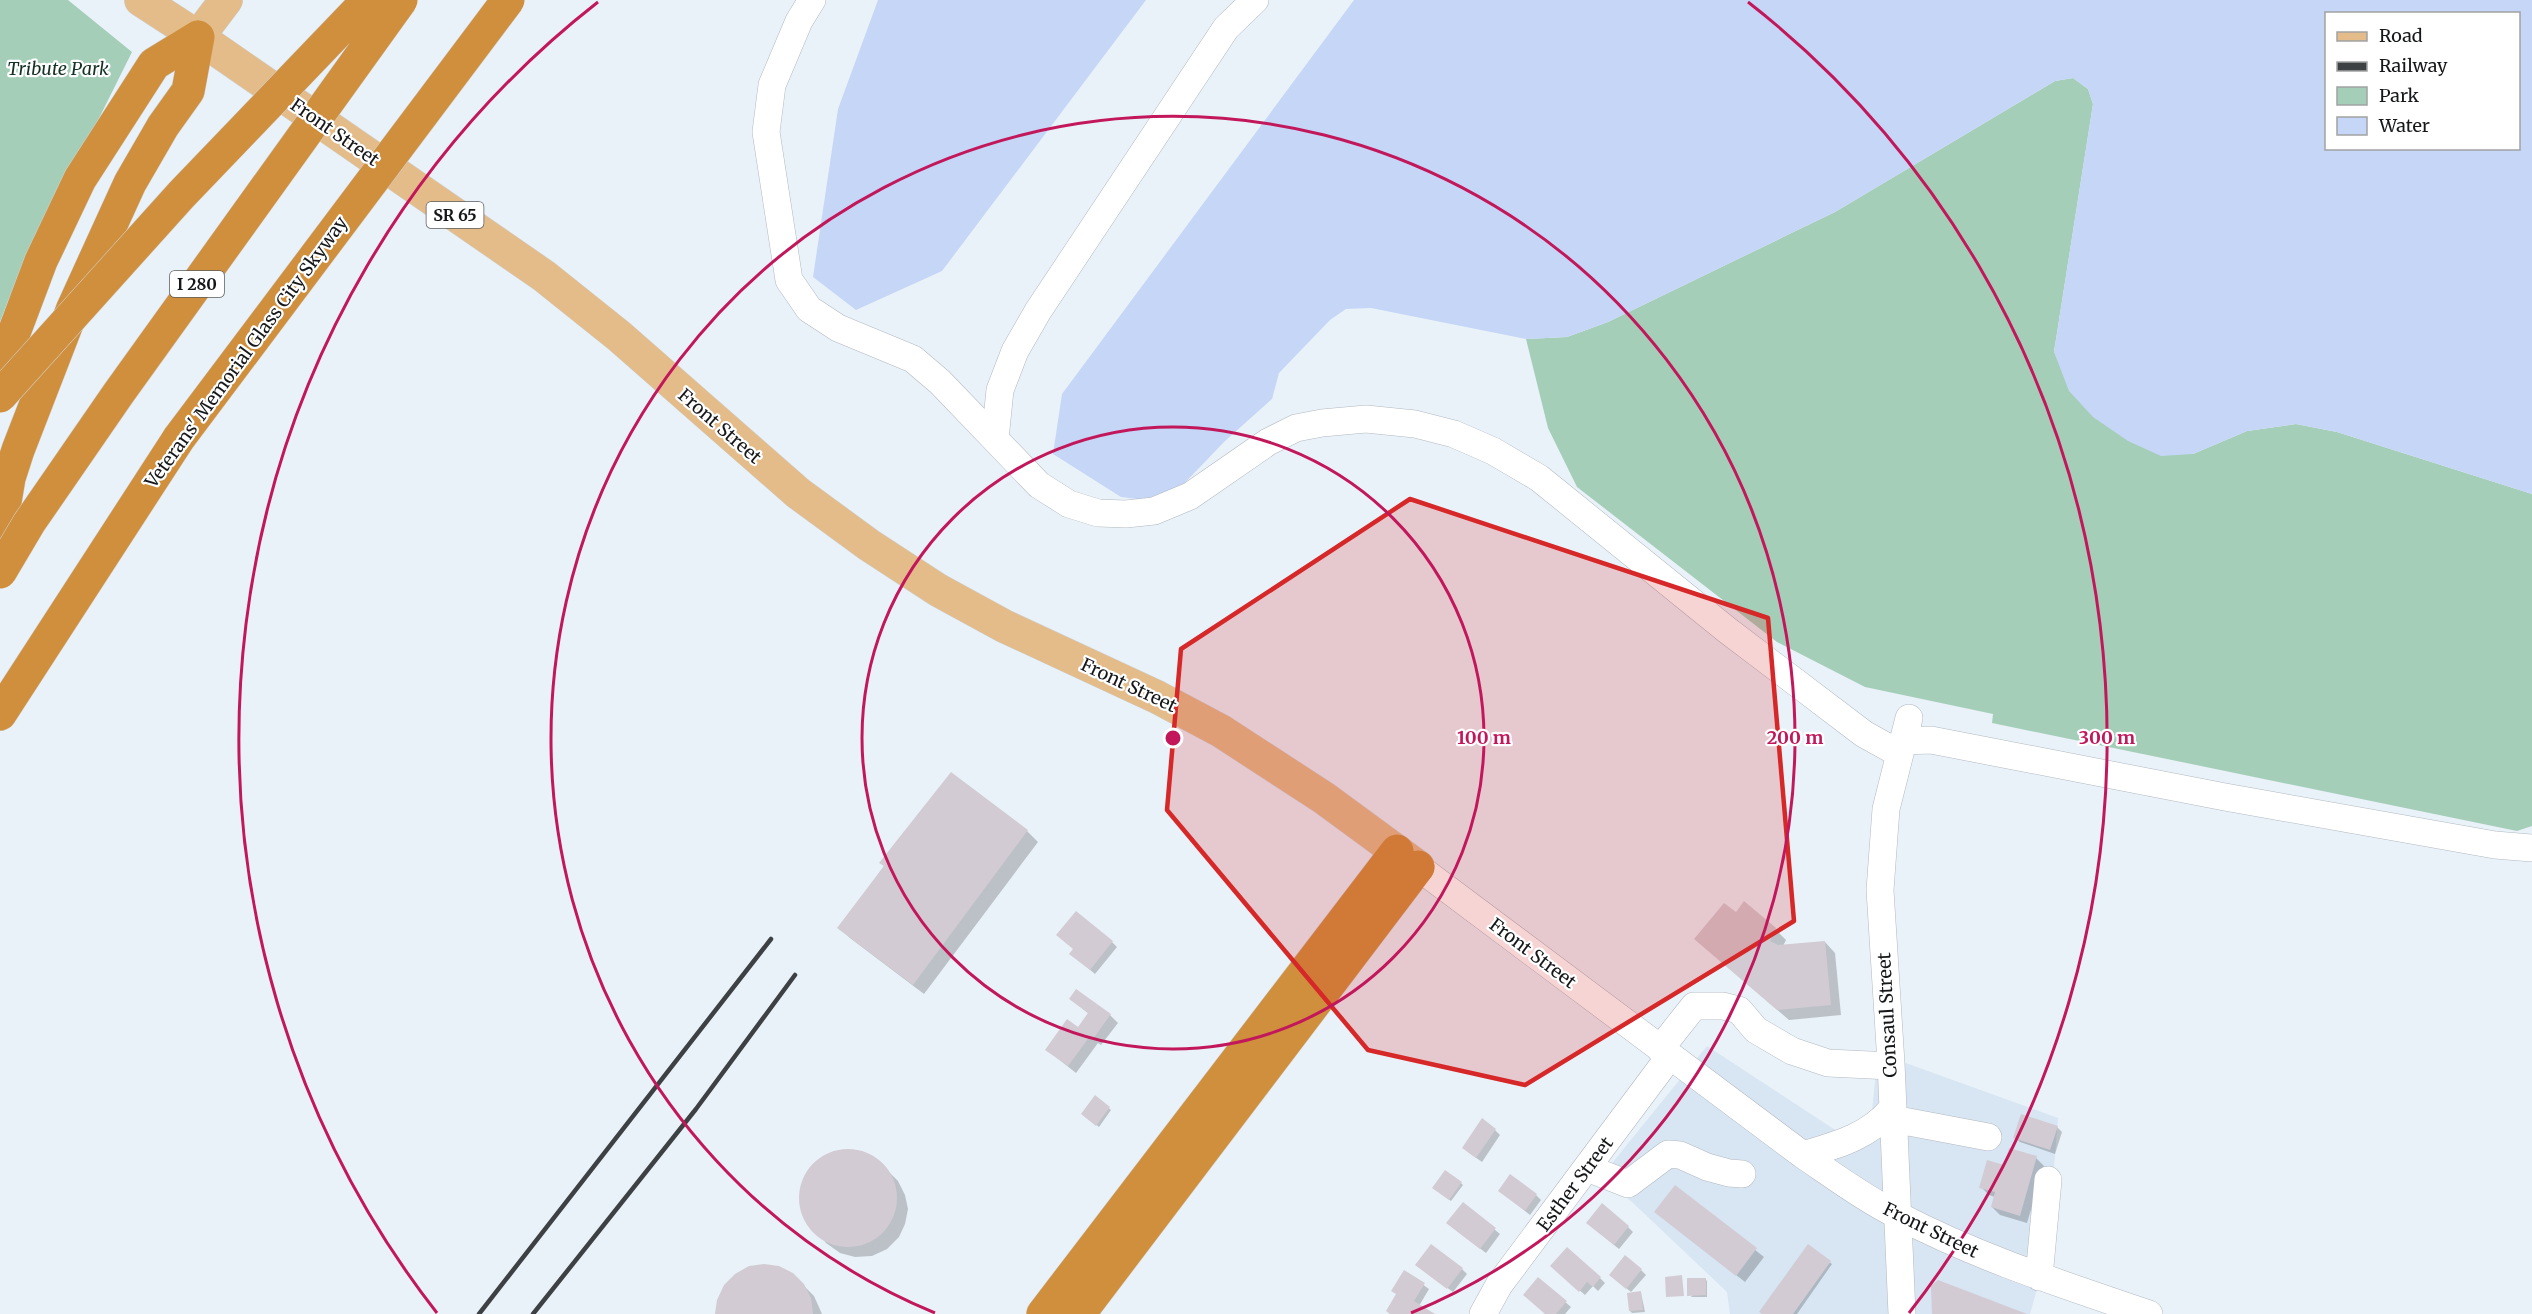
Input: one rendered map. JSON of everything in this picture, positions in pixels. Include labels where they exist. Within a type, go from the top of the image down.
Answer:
[{"type":"highway","points":[[0,396],[181,195],[368,0]]},
{"type":"highway","name":"I 280","points":[[0,572],[29,523],[118,394],[401,0]]},
{"type":"highway","name":"Veterans' Memorial Glass City Skyway","points":[[0,714],[179,438],[508,0]]},
{"type":"highway","points":[[0,370],[41,261],[80,179],[154,64],[198,36]]},
{"type":"highway","points":[[0,532],[9,478],[18,450],[73,308],[130,183],[163,126],[188,91],[198,36]]},
{"type":"highway","points":[[0,724],[16,687]]},
{"type":"highway","points":[[1042,1314],[1408,859]]},
{"type":"highway","points":[[1079,1314],[1408,859]]},
{"type":"main road","name":"Front Street","points":[[141,0],[198,36],[544,276],[619,336],[775,474],[868,545],[938,590],[1004,626],[1157,697],[1221,731],[1288,773],[1408,859]]},
{"type":"main road","points":[[198,36],[226,0]]},
{"type":"street","points":[[812,0],[799,21],[772,84],[766,132],[789,280],[809,309],[819,316],[838,328],[913,359],[940,382],[1039,485],[1069,504],[1098,513],[1126,514],[1154,511],[1190,496],[1268,441],[1296,428],[1366,419],[1415,424],[1454,434],[1494,451],[1539,478],[1727,630],[1864,734],[1932,740],[2224,797],[2494,845],[2532,848]]},
{"type":"street","points":[[995,439],[1000,390],[1021,341],[1038,311],[1226,28],[1238,0]]},
{"type":"street","points":[[1226,28],[1255,0]]},
{"type":"street","name":"Consaul Street","points":[[1902,1314],[1891,1066],[1880,890],[1886,809],[1904,738]]},
{"type":"street","name":"Front Street","points":[[1408,859],[1803,1155],[1898,1216],[2007,1266],[2149,1314]]},
{"type":"street","name":"Esther Street","points":[[1484,1314],[1498,1285],[1587,1168],[1694,1006],[1708,1005],[1738,1010],[1756,1030],[1792,1051],[1828,1063],[1891,1066]]},
{"type":"street","points":[[1803,1155],[1841,1144],[1863,1134],[1892,1114],[1988,1137]]},
{"type":"street","points":[[1587,1168],[1628,1184],[1668,1154],[1680,1155],[1707,1167],[1729,1173],[1742,1174]]},
{"type":"street","points":[[2039,1277],[2048,1180]]},
{"type":"highlighted area","points":[[1410,499],[1768,618],[1794,921],[1525,1085],[1368,1050],[1167,810],[1181,649]]},
{"type":"shaded area","points":[[1707,1046],[1843,1135],[1871,1120],[1878,1053],[2058,1118],[2047,1254],[2030,1314],[1730,1314],[1727,1292],[1632,1202],[1600,1178]]},
{"type":"green space","name":"Tribute Park","points":[[0,0],[68,0],[132,52],[8,301],[0,322]]},
{"type":"green space","points":[[2073,78],[2088,89],[2093,104],[2054,352],[2193,454],[2247,431],[2296,424],[2337,432],[2532,494],[2532,826],[2517,831],[1992,723],[1993,714],[1865,687],[1777,642],[1577,487],[1548,428],[1526,339],[1567,337],[1608,322],[1835,212],[2055,81]]},
{"type":"water","points":[[878,0],[1146,0],[942,271],[856,310],[813,277],[838,109]]},
{"type":"water","points":[[1354,0],[2532,0],[2532,494],[2337,432],[2296,424],[2247,431],[2193,454],[2161,456],[2128,441],[2093,417],[2069,391],[2054,352],[2093,104],[2088,89],[2073,78],[2055,81],[1835,212],[1608,322],[1567,337],[1526,339],[1371,308],[1346,309],[1330,320],[1279,373],[1272,399],[1225,441],[1175,493],[1153,501],[1121,497],[1053,454],[1062,394]]},
{"type":"building","points":[[951,772],[1028,830],[913,985],[837,928],[884,866],[879,863]]},
{"type":"building","points":[[1744,901],[1776,928],[1770,941],[1778,945],[1825,941],[1831,1005],[1777,1010],[1694,939],[1724,903],[1736,912]]},
{"type":"building","points":[[1076,911],[1113,941],[1090,970],[1069,954],[1073,949],[1056,935]]},
{"type":"building","points":[[1076,989],[1111,1014],[1093,1039],[1090,1036],[1068,1066],[1045,1050],[1067,1019],[1078,1027],[1088,1013],[1069,999]]},
{"type":"building","points":[[1095,1095],[1110,1107],[1096,1126],[1081,1114]]},
{"type":"building","points":[[2021,1114],[2058,1126],[2050,1150],[2013,1138]]},
{"type":"building","points":[[1482,1118],[1496,1129],[1476,1158],[1462,1148]]},
{"type":"building","points":[[2009,1148],[2037,1156],[2020,1216],[1991,1207],[1995,1192],[1979,1188],[1987,1160],[2004,1165]]},
{"type":"building","points":[[848,1149],[867,1153],[883,1163],[893,1179],[897,1198],[893,1217],[883,1233],[867,1243],[848,1247],[829,1243],[813,1233],[803,1217],[799,1198],[803,1179],[813,1163],[829,1153]]},
{"type":"building","points":[[1445,1170],[1462,1182],[1449,1200],[1432,1188]]},
{"type":"building","points":[[1510,1174],[1537,1194],[1525,1211],[1498,1191]]},
{"type":"building","points":[[1675,1185],[1757,1248],[1736,1276],[1654,1212]]},
{"type":"building","points":[[1463,1202],[1496,1228],[1480,1249],[1446,1223]]},
{"type":"building","points":[[1602,1203],[1629,1226],[1614,1245],[1586,1223]]},
{"type":"building","points":[[1431,1244],[1463,1268],[1447,1289],[1415,1265]]},
{"type":"building","points":[[1808,1244],[1831,1261],[1793,1314],[1762,1314],[1759,1312]]},
{"type":"building","points":[[1567,1247],[1601,1277],[1593,1287],[1587,1282],[1579,1292],[1550,1266]]},
{"type":"building","points":[[1625,1255],[1642,1269],[1626,1289],[1609,1275]]},
{"type":"building","points":[[764,1264],[779,1266],[793,1273],[804,1284],[811,1298],[813,1314],[715,1314],[717,1300],[724,1285],[735,1274],[749,1266]]},
{"type":"building","points":[[1404,1270],[1425,1283],[1414,1301],[1435,1314],[1390,1314],[1386,1311],[1396,1294],[1391,1291]]},
{"type":"building","points":[[1682,1275],[1684,1296],[1666,1297],[1665,1277]]},
{"type":"building","points":[[1538,1277],[1567,1301],[1556,1314],[1545,1314],[1523,1295]]},
{"type":"building","points":[[1687,1278],[1706,1278],[1706,1295],[1687,1296]]},
{"type":"building","points":[[1938,1280],[2027,1314],[1932,1314],[1931,1286]]},
{"type":"building","points":[[1641,1291],[1643,1310],[1629,1311],[1627,1293]]},
{"type":"railway","points":[[479,1314],[771,939]]},
{"type":"railway","points":[[533,1314],[696,1109],[795,975]]}]
